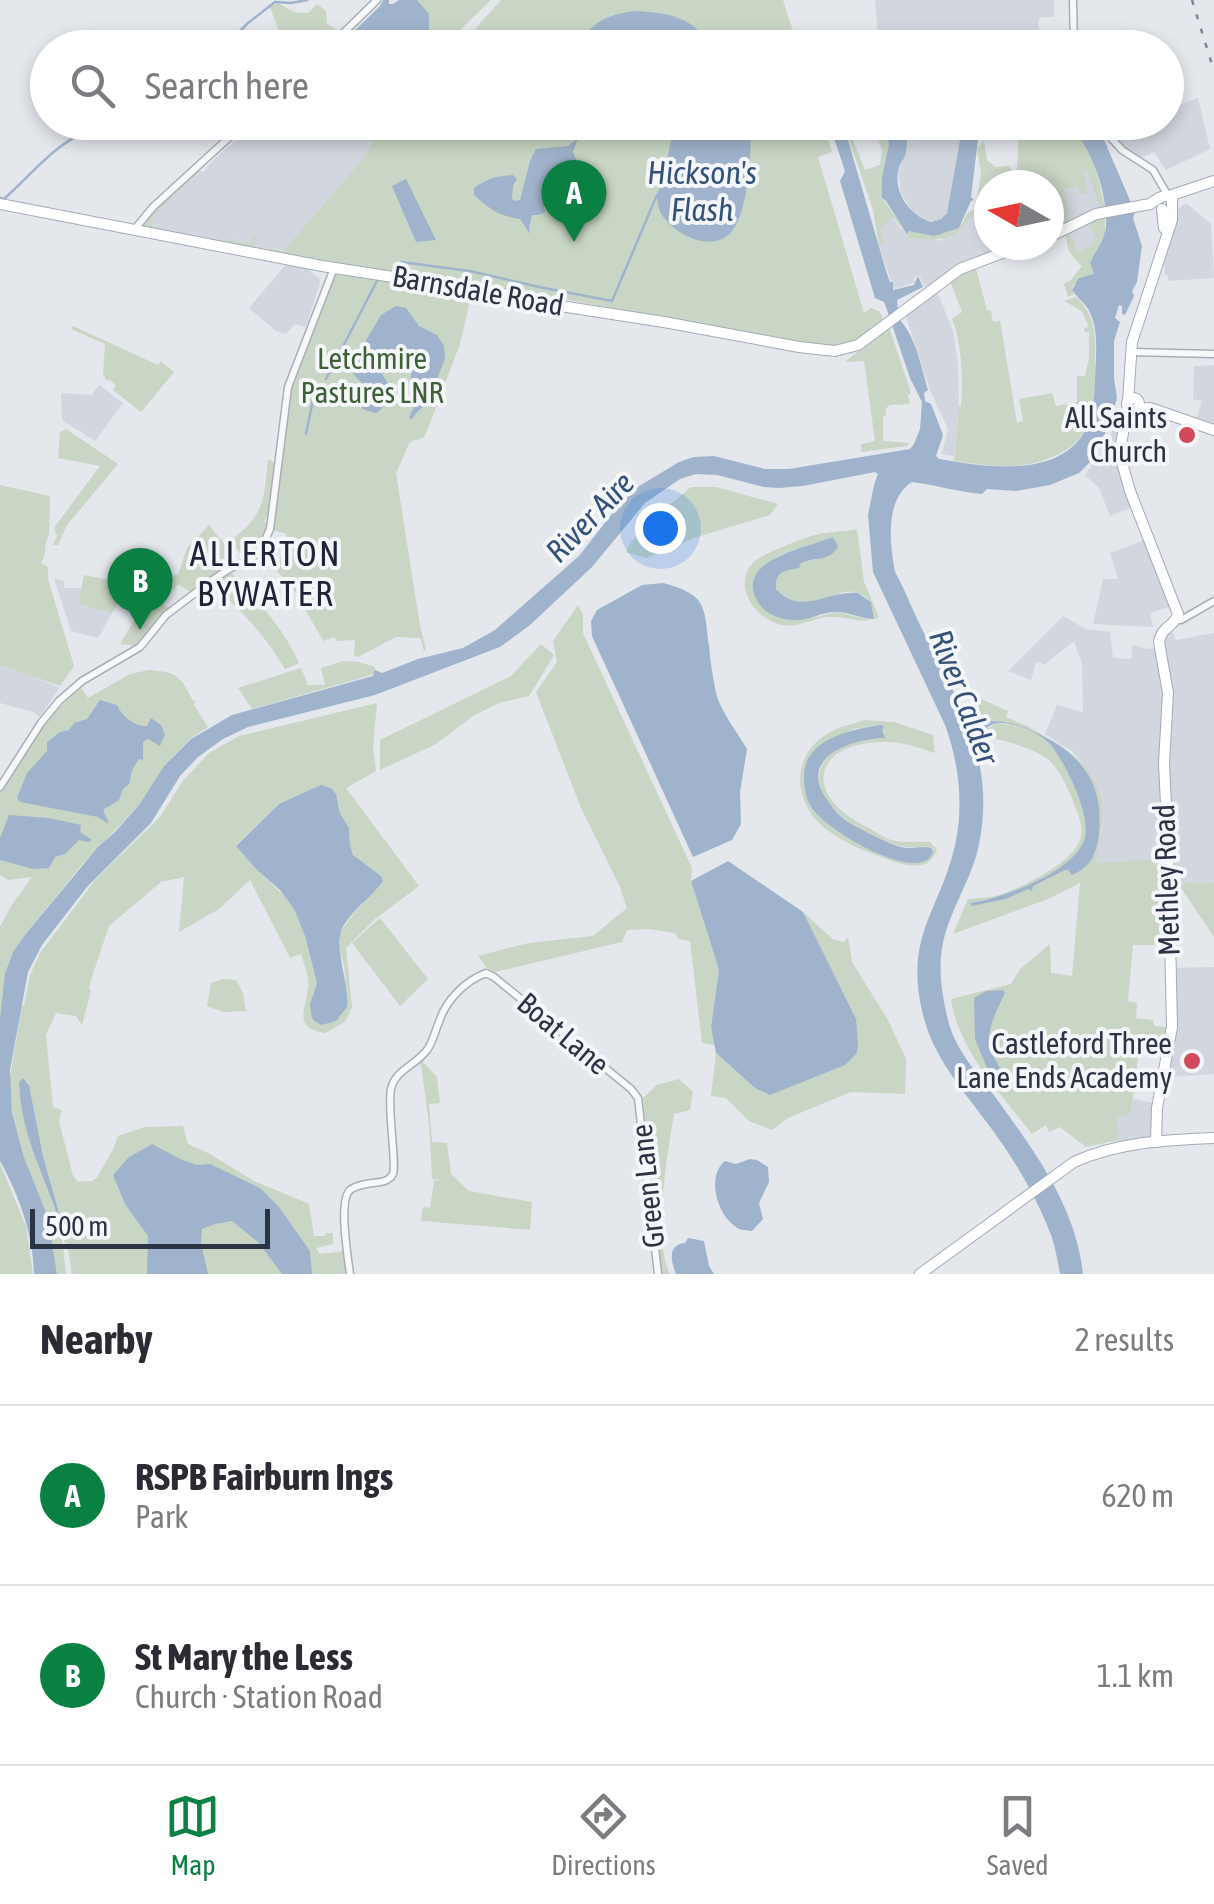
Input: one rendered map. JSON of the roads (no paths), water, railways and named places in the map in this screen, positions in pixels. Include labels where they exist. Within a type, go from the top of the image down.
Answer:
[{"type":"main road","points":[[1064,230],[1096,214],[1164,202],[1214,183]]},
{"type":"main road","points":[[1164,202],[1172,220],[1131,352],[1132,404],[1121,459],[1177,619]]},
{"type":"main road","name":"Barnsdale Road","points":[[0,204],[334,268],[823,351],[853,348],[936,285],[980,260]]},
{"type":"main road","points":[[1132,404],[1214,430]]},
{"type":"main road","name":"Methley Road","points":[[1156,1142],[1157,1108],[1172,1027],[1164,764],[1168,692],[1159,642],[1161,634],[1177,619]]},
{"type":"main road","points":[[920,1274],[1054,1175],[1090,1154],[1122,1146],[1214,1138]]},
{"type":"street","points":[[346,30],[377,0]]},
{"type":"street","points":[[1073,0],[1074,30]]},
{"type":"street","points":[[133,232],[227,140]]},
{"type":"street","points":[[1114,140],[1153,170],[1160,181],[1164,202]]},
{"type":"street","points":[[0,787],[41,722],[82,681],[145,643],[166,615],[217,576],[252,558],[266,541],[288,387],[334,268]]},
{"type":"street","points":[[1131,352],[1214,354]]},
{"type":"street","points":[[1177,619],[1214,601]]},
{"type":"street","name":"Boat Lane","points":[[350,1274],[345,1198],[352,1189],[388,1180],[393,1174],[389,1111],[394,1080],[427,1050],[440,1017],[454,996],[486,973],[638,1098]]},
{"type":"street","name":"Green Lane","points":[[638,1098],[658,1274]]},
{"type":"water","points":[[383,0],[393,4],[417,0],[429,14],[429,30],[355,30]]},
{"type":"water","points":[[636,11],[659,13],[680,18],[698,30],[589,30],[614,15]]},
{"type":"water","points":[[577,140],[573,152],[576,170],[559,184],[554,205],[548,204],[544,206],[545,212],[532,215],[530,234],[520,219],[495,211],[474,195],[474,188],[484,182],[513,175],[517,179],[512,199],[520,200],[536,149],[568,146]]},
{"type":"water","name":"Hickson's Flash","points":[[672,140],[750,140],[742,209],[732,231],[724,238],[693,239],[666,220],[657,200]]},
{"type":"water","points":[[835,140],[848,140],[893,290],[914,285],[918,276],[923,287],[897,300],[899,319],[914,343],[923,371],[928,390],[924,393],[925,401],[931,404],[943,435],[936,456],[978,465],[1041,463],[1075,444],[1089,422],[1094,393],[1095,333],[1091,314],[1072,290],[1079,278],[1094,274],[1090,263],[1104,236],[1106,213],[1101,185],[1081,140],[1104,140],[1135,212],[1133,218],[1142,246],[1134,296],[1125,315],[1119,305],[1115,318],[1120,322],[1114,341],[1117,398],[1108,428],[1090,462],[1079,473],[1050,485],[1016,491],[987,489],[982,494],[912,482],[897,500],[891,523],[895,572],[961,707],[979,760],[983,788],[978,849],[942,949],[942,986],[949,1024],[962,1052],[1050,1179],[1072,1225],[1083,1274],[1060,1274],[1051,1235],[1029,1188],[1006,1149],[947,1069],[925,1023],[918,959],[921,940],[955,845],[959,785],[945,725],[873,572],[868,515],[878,474],[875,472],[779,488],[717,475],[696,474],[680,479],[645,503],[592,567],[530,625],[500,647],[375,695],[248,727],[198,757],[180,776],[151,823],[87,887],[42,945],[28,972],[10,1070],[12,1112],[24,1157],[48,1217],[57,1274],[34,1274],[24,1215],[0,1161],[0,1018],[5,973],[24,936],[98,847],[139,805],[164,766],[191,739],[232,715],[373,676],[375,670],[382,673],[463,648],[495,630],[579,556],[636,488],[679,462],[714,456],[765,469],[789,469],[910,449],[914,444],[920,429],[922,402],[884,302],[875,298],[840,181],[845,171]]},
{"type":"water","points":[[888,140],[907,140],[897,179],[901,195],[923,219],[941,219],[947,213],[960,140],[978,140],[971,197],[974,200],[959,228],[934,236],[909,231],[907,234],[882,198]]},
{"type":"water","points":[[406,179],[436,240],[416,242],[392,186]]},
{"type":"water","points":[[396,306],[406,308],[419,326],[437,335],[444,346],[445,359],[427,404],[412,419],[409,418],[418,398],[412,384],[414,359],[403,346],[394,357],[379,362],[389,385],[382,387],[385,401],[377,413],[364,410],[358,402],[361,382],[353,374],[358,354],[381,315]]},
{"type":"water","points":[[833,537],[838,546],[835,551],[782,573],[776,589],[786,597],[805,602],[858,593],[871,602],[874,619],[836,612],[791,620],[764,610],[753,588],[755,576],[764,566]]},
{"type":"water","points":[[663,583],[688,592],[701,604],[716,693],[747,749],[740,792],[741,824],[732,840],[693,857],[592,636],[591,621],[597,610],[642,585]]},
{"type":"water","points":[[100,700],[117,705],[138,725],[147,726],[151,718],[161,725],[165,735],[160,746],[148,739],[143,742],[143,760],[139,759],[132,770],[129,784],[119,800],[103,810],[108,824],[98,817],[20,802],[17,798],[27,773],[47,751],[47,742],[74,723],[87,719]]},
{"type":"water","points":[[981,721],[1011,723],[1028,728],[1066,750],[1091,780],[1100,818],[1097,847],[1079,871],[1072,875],[1065,870],[1033,886],[1032,891],[972,906],[970,903],[1016,890],[1064,865],[1083,843],[1086,833],[1077,792],[1050,744],[1031,731],[1008,724],[993,724],[980,731]]},
{"type":"water","points":[[884,726],[885,738],[843,747],[823,762],[818,773],[820,786],[835,811],[856,826],[901,847],[931,848],[933,853],[924,861],[896,860],[863,846],[820,817],[807,798],[806,765],[820,745],[855,730]]},
{"type":"water","points":[[321,785],[336,794],[340,813],[349,828],[353,855],[383,881],[342,929],[339,946],[347,1007],[336,1021],[321,1025],[311,1013],[317,983],[294,909],[236,846],[279,804]]},
{"type":"water","points":[[9,815],[81,825],[80,832],[92,840],[79,840],[65,854],[55,857],[49,868],[33,869],[0,860],[0,838]]},
{"type":"water","points":[[728,861],[803,912],[856,1019],[857,1053],[845,1065],[770,1095],[755,1088],[716,1053],[711,1027],[719,970],[691,881]]},
{"type":"water","points":[[1003,990],[989,1041],[1007,1086],[987,1068],[975,1039],[974,998],[986,991]]},
{"type":"water","points":[[23,1078],[29,1085],[60,1224],[24,1121],[19,1083]]},
{"type":"water","points":[[152,1144],[182,1160],[210,1164],[260,1188],[279,1207],[310,1251],[312,1274],[282,1274],[258,1242],[232,1221],[202,1229],[208,1274],[147,1274],[148,1236],[125,1204],[113,1175],[128,1158]]},
{"type":"water","points":[[750,1159],[768,1167],[769,1182],[759,1203],[763,1219],[752,1231],[729,1221],[719,1205],[715,1185],[725,1161],[736,1164]]},
{"type":"water","points":[[688,1238],[704,1241],[714,1274],[676,1274],[673,1250]]},
{"type":"waterway","points":[[241,30],[275,2],[307,0]]},
{"type":"waterway","points":[[0,198],[4,199],[70,140]]},
{"type":"waterway","points":[[401,262],[470,271],[612,301],[657,195]]},
{"type":"waterway","points":[[326,379],[377,281]]},
{"type":"waterway","points":[[306,434],[313,400]]},
{"type":"railway","points":[[1192,0],[1214,71]]},
{"type":"place","name":"RSPB Fairburn Ings","points":[[574,242]]},
{"type":"place","name":"All Saints Church","points":[[1187,435]]},
{"type":"place","name":"St Mary the Less","points":[[140,630]]},
{"type":"place","name":"Castleford Three Lane Ends Academy","points":[[1192,1061]]},
{"type":"district","name":"ALLERTON BYWATER","points":[[266,574]]},
{"type":"park label","name":"Letchmire Pastures LNR","points":[[372,376]]},
{"type":"water label","name":"River Aire","points":[[590,517]]},
{"type":"water label","name":"River Calder","points":[[964,697]]}]
